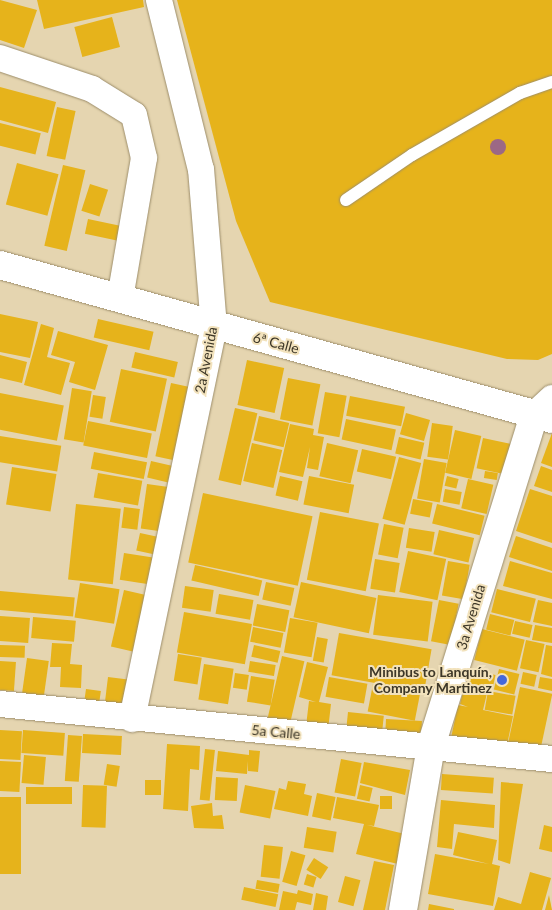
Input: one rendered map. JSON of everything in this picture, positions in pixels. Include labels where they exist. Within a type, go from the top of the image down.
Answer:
[{"type":"main road","name":"6ª Calle","points":[[0,265],[214,326],[547,409]]},
{"type":"main road","name":"3a Avenida","points":[[403,910],[431,746],[547,409]]},
{"type":"street","name":"2a Avenida","points":[[132,719],[214,326],[201,170],[159,0]]},
{"type":"street","points":[[0,58],[92,89],[134,115],[144,158],[120,298]]},
{"type":"street","name":"5a Calle","points":[[0,704],[132,719],[552,759]]},
{"type":"lane","points":[[346,200],[420,150],[520,93],[552,82]]},
{"type":"building","points":[[0,0],[37,10],[24,48],[0,40]]},
{"type":"building","points":[[37,0],[143,0],[144,7],[44,29]]},
{"type":"building","points":[[177,0],[552,0],[552,354],[538,360],[507,359],[270,302],[236,221]]},
{"type":"building","points":[[112,17],[120,47],[82,57],[74,27]]},
{"type":"building","points":[[0,87],[56,102],[48,133],[0,120]]},
{"type":"building","points":[[57,107],[76,111],[65,160],[47,156]]},
{"type":"building","points":[[0,123],[41,133],[35,155],[0,146]]},
{"type":"building","points":[[17,163],[59,174],[47,216],[6,205]]},
{"type":"building","points":[[63,165],[85,170],[67,251],[44,246]]},
{"type":"building","points":[[90,184],[108,190],[99,217],[81,211]]},
{"type":"building","points":[[88,219],[127,227],[124,242],[85,234]]},
{"type":"building","points":[[0,314],[38,322],[30,358],[0,352]]},
{"type":"building","points":[[98,319],[154,332],[149,350],[94,338]]},
{"type":"building","points":[[41,324],[54,328],[47,357],[70,363],[61,395],[24,385]]},
{"type":"building","points":[[58,331],[108,345],[95,390],[69,382],[75,362],[51,355]]},
{"type":"building","points":[[135,352],[178,362],[174,377],[131,368]]},
{"type":"building","points":[[0,355],[27,362],[22,383],[0,378]]},
{"type":"building","points":[[247,360],[284,368],[275,413],[237,405]]},
{"type":"building","points":[[121,369],[167,379],[156,432],[110,422]]},
{"type":"building","points":[[288,378],[320,384],[312,426],[280,419]]},
{"type":"building","points":[[171,383],[195,388],[180,462],[155,456]]},
{"type":"building","points":[[72,388],[92,391],[84,442],[64,439]]},
{"type":"building","points":[[325,392],[347,396],[339,437],[318,433]]},
{"type":"building","points":[[0,393],[64,405],[57,441],[0,430]]},
{"type":"building","points":[[93,395],[106,397],[102,419],[90,417]]},
{"type":"building","points":[[350,396],[405,407],[401,426],[346,416]]},
{"type":"building","points":[[235,408],[257,413],[241,485],[218,480]]},
{"type":"building","points":[[406,413],[430,420],[424,441],[400,434]]},
{"type":"building","points":[[259,416],[289,423],[284,447],[253,440]]},
{"type":"building","points":[[346,419],[396,430],[392,450],[342,440]]},
{"type":"building","points":[[88,421],[152,433],[147,458],[83,446]]},
{"type":"building","points":[[432,423],[453,426],[448,460],[427,457]]},
{"type":"building","points":[[290,424],[314,429],[313,435],[324,437],[318,470],[307,468],[310,447],[303,477],[279,472]]},
{"type":"building","points":[[455,430],[481,436],[471,479],[445,473]]},
{"type":"building","points":[[552,433],[552,467],[541,463]]},
{"type":"building","points":[[0,436],[61,446],[57,471],[0,462]]},
{"type":"building","points":[[399,437],[424,443],[421,459],[395,454]]},
{"type":"building","points":[[483,438],[512,444],[506,475],[477,468]]},
{"type":"building","points":[[252,443],[282,450],[273,488],[243,481]]},
{"type":"building","points":[[327,443],[358,450],[351,483],[319,476]]},
{"type":"building","points":[[362,449],[396,457],[391,479],[357,471]]},
{"type":"building","points":[[94,452],[147,462],[144,479],[91,469]]},
{"type":"building","points":[[399,457],[421,463],[405,525],[382,519]]},
{"type":"building","points":[[424,459],[447,463],[440,502],[417,498]]},
{"type":"building","points":[[151,461],[177,467],[173,484],[147,478]]},
{"type":"building","points":[[541,466],[552,470],[552,492],[534,486]]},
{"type":"building","points":[[12,467],[56,474],[51,512],[6,505]]},
{"type":"building","points":[[485,471],[498,473],[497,480],[484,478]]},
{"type":"building","points":[[98,473],[142,481],[138,505],[94,498]]},
{"type":"building","points":[[280,476],[302,481],[298,501],[276,495]]},
{"type":"building","points":[[309,476],[354,485],[349,513],[303,504]]},
{"type":"building","points":[[447,476],[459,479],[456,489],[445,486]]},
{"type":"building","points":[[468,479],[493,485],[487,514],[461,508]]},
{"type":"building","points":[[147,484],[176,488],[169,533],[141,529]]},
{"type":"building","points":[[445,489],[462,492],[459,505],[443,502]]},
{"type":"building","points":[[530,489],[552,496],[552,543],[516,531]]},
{"type":"building","points":[[203,493],[313,516],[298,586],[188,562]]},
{"type":"building","points":[[413,499],[433,503],[430,518],[410,514]]},
{"type":"building","points":[[76,504],[121,509],[113,584],[68,580]]},
{"type":"building","points":[[437,504],[485,516],[480,535],[432,523]]},
{"type":"building","points":[[124,507],[140,509],[137,530],[121,528]]},
{"type":"building","points":[[320,512],[379,523],[366,591],[307,580]]},
{"type":"building","points":[[384,524],[404,528],[398,558],[378,554]]},
{"type":"building","points":[[409,528],[435,532],[432,552],[406,548]]},
{"type":"building","points":[[439,530],[474,538],[468,562],[433,554]]},
{"type":"building","points":[[140,533],[159,537],[155,555],[136,551]]},
{"type":"building","points":[[516,536],[552,548],[552,571],[509,557]]},
{"type":"building","points":[[408,551],[446,559],[437,600],[399,592]]},
{"type":"building","points":[[124,553],[155,558],[150,585],[120,580]]},
{"type":"building","points":[[375,559],[400,563],[395,593],[370,589]]},
{"type":"building","points":[[448,561],[470,565],[464,599],[442,595]]},
{"type":"building","points":[[510,561],[552,573],[552,599],[503,586]]},
{"type":"building","points":[[195,565],[262,581],[259,596],[191,581]]},
{"type":"building","points":[[266,582],[294,588],[291,606],[262,600]]},
{"type":"building","points":[[301,582],[376,598],[369,633],[294,617]]},
{"type":"building","points":[[80,583],[120,589],[114,624],[75,618]]},
{"type":"building","points":[[185,586],[214,590],[211,612],[182,608]]},
{"type":"building","points":[[497,589],[536,599],[530,622],[491,612]]},
{"type":"building","points":[[124,590],[151,596],[138,653],[111,647]]},
{"type":"building","points":[[0,591],[75,598],[73,616],[0,610]]},
{"type":"building","points":[[219,594],[253,600],[250,620],[216,614]]},
{"type":"building","points":[[378,595],[433,602],[428,641],[373,635]]},
{"type":"building","points":[[439,600],[459,604],[451,645],[431,641]]},
{"type":"building","points":[[538,600],[552,603],[552,626],[533,622]]},
{"type":"building","points":[[257,604],[289,610],[285,632],[253,626]]},
{"type":"building","points":[[184,612],[252,624],[245,664],[177,652]]},
{"type":"building","points":[[490,614],[514,620],[510,636],[486,630]]},
{"type":"building","points":[[0,616],[30,618],[28,643],[0,641]]},
{"type":"building","points":[[33,617],[76,621],[74,642],[31,638]]},
{"type":"building","points":[[290,618],[318,623],[311,657],[284,652]]},
{"type":"building","points":[[515,621],[533,625],[530,638],[512,634]]},
{"type":"building","points":[[535,625],[552,628],[552,643],[532,640]]},
{"type":"building","points":[[253,627],[283,633],[281,648],[250,642]]},
{"type":"building","points":[[482,629],[525,640],[517,671],[474,660]]},
{"type":"building","points":[[339,633],[432,649],[424,692],[332,675]]},
{"type":"building","points":[[317,637],[328,639],[324,663],[313,661]]},
{"type":"building","points":[[526,640],[545,644],[539,672],[520,668]]},
{"type":"building","points":[[52,643],[72,644],[70,664],[82,665],[81,688],[60,687],[61,667],[50,667]]},
{"type":"building","points":[[0,645],[25,646],[25,658],[0,657]]},
{"type":"building","points":[[254,645],[280,651],[278,663],[251,657]]},
{"type":"building","points":[[546,645],[552,646],[552,677],[541,674]]},
{"type":"building","points":[[178,654],[202,658],[197,684],[174,681]]},
{"type":"building","points":[[282,656],[304,661],[290,725],[267,720]]},
{"type":"building","points":[[27,658],[49,661],[44,696],[22,693]]},
{"type":"building","points":[[0,661],[16,662],[14,691],[0,690]]},
{"type":"building","points":[[250,661],[276,665],[274,676],[248,672]]},
{"type":"building","points":[[307,662],[328,667],[319,702],[331,704],[328,730],[306,726],[309,701],[316,702],[299,697]]},
{"type":"building","points":[[204,664],[234,669],[228,704],[198,700]]},
{"type":"building","points":[[499,669],[519,674],[514,694],[494,689]]},
{"type":"building","points":[[472,670],[495,675],[493,689],[469,684]]},
{"type":"building","points":[[523,672],[537,675],[534,687],[521,684]]},
{"type":"building","points":[[235,673],[249,675],[247,690],[233,688]]},
{"type":"building","points":[[251,676],[275,680],[271,705],[247,702]]},
{"type":"building","points":[[108,677],[134,680],[130,710],[104,707]]},
{"type":"building","points":[[329,677],[367,684],[364,703],[326,697]]},
{"type":"building","points":[[540,677],[552,679],[552,691],[538,688]]},
{"type":"building","points":[[373,684],[420,693],[415,721],[368,711]]},
{"type":"building","points":[[465,684],[488,689],[483,710],[513,716],[506,750],[451,738],[458,705],[468,707],[460,704]]},
{"type":"building","points":[[520,687],[552,694],[540,753],[508,746]]},
{"type":"building","points":[[86,689],[101,691],[99,705],[84,703]]},
{"type":"building","points":[[488,691],[516,696],[512,715],[485,710]]},
{"type":"building","points":[[348,712],[384,716],[382,737],[346,733]]},
{"type":"building","points":[[386,719],[422,721],[421,739],[385,737]]},
{"type":"building","points":[[0,730],[22,731],[20,760],[0,759]]},
{"type":"building","points":[[23,730],[65,733],[63,756],[21,753]]},
{"type":"building","points":[[83,734],[122,736],[121,755],[82,753]]},
{"type":"building","points":[[68,735],[82,736],[79,782],[65,781]]},
{"type":"building","points":[[167,744],[200,746],[199,770],[190,769],[188,811],[163,809]]},
{"type":"building","points":[[205,749],[215,750],[210,801],[200,800]]},
{"type":"building","points":[[249,750],[260,751],[258,772],[248,771],[248,761],[247,774],[216,771],[218,751],[249,755]]},
{"type":"building","points":[[24,755],[46,757],[43,785],[22,783]]},
{"type":"building","points":[[341,759],[362,763],[355,796],[335,792]]},
{"type":"building","points":[[0,761],[21,762],[19,792],[0,791]]},
{"type":"building","points":[[364,762],[410,770],[405,795],[360,783]]},
{"type":"building","points":[[107,764],[120,766],[117,787],[104,785]]},
{"type":"building","points":[[442,774],[494,778],[493,794],[441,790]]},
{"type":"building","points":[[216,777],[238,778],[237,801],[215,800]]},
{"type":"building","points":[[145,780],[161,780],[161,795],[145,795]]},
{"type":"building","points":[[288,781],[306,784],[304,794],[312,796],[308,816],[274,809],[279,788],[286,790]]},
{"type":"building","points":[[501,782],[523,784],[510,864],[498,860]]},
{"type":"building","points":[[83,785],[107,786],[106,828],[82,827]]},
{"type":"building","points":[[245,785],[275,791],[270,818],[240,812]]},
{"type":"building","points":[[360,785],[373,788],[370,802],[357,799]]},
{"type":"building","points":[[26,787],[72,787],[72,804],[26,804]]},
{"type":"building","points":[[317,793],[336,797],[331,820],[312,816]]},
{"type":"building","points":[[380,796],[392,796],[392,809],[380,809]]},
{"type":"building","points":[[0,797],[21,797],[21,874],[0,874]]},
{"type":"building","points":[[337,797],[379,805],[374,826],[367,825],[405,834],[398,864],[356,854],[364,824],[333,818]]},
{"type":"building","points":[[441,800],[495,805],[494,828],[454,824],[452,849],[437,847]]},
{"type":"building","points":[[212,803],[213,816],[222,815],[224,829],[194,828],[191,806]]},
{"type":"building","points":[[544,825],[552,827],[552,852],[539,849]]},
{"type":"building","points":[[307,827],[337,832],[333,852],[304,848]]},
{"type":"building","points":[[458,832],[497,840],[492,864],[500,866],[493,906],[428,894],[435,854],[489,864],[453,855]]},
{"type":"building","points":[[264,845],[283,847],[280,879],[261,877]]},
{"type":"building","points":[[291,851],[305,855],[297,886],[282,882]]},
{"type":"building","points":[[314,858],[328,867],[321,879],[306,870]]},
{"type":"building","points":[[374,861],[394,865],[385,910],[363,910]]},
{"type":"building","points":[[530,872],[551,878],[542,910],[494,910],[498,897],[521,904]]},
{"type":"building","points":[[307,874],[317,877],[313,887],[304,885]]},
{"type":"building","points":[[345,876],[360,880],[353,906],[338,902]]},
{"type":"building","points":[[257,880],[280,884],[278,893],[255,889]]},
{"type":"building","points":[[244,887],[278,894],[276,907],[241,900]]},
{"type":"building","points":[[298,890],[313,894],[311,905],[297,902],[295,910],[279,910],[283,891],[297,894]]},
{"type":"building","points":[[316,893],[328,896],[326,910],[313,910]]},
{"type":"building","points":[[549,895],[552,910],[545,910]]},
{"type":"building","points":[[429,904],[454,909],[454,910],[428,910]]},
{"type":"place","name":"Minibus to Lanquín, Company Martinez","points":[[502,680]]}]
